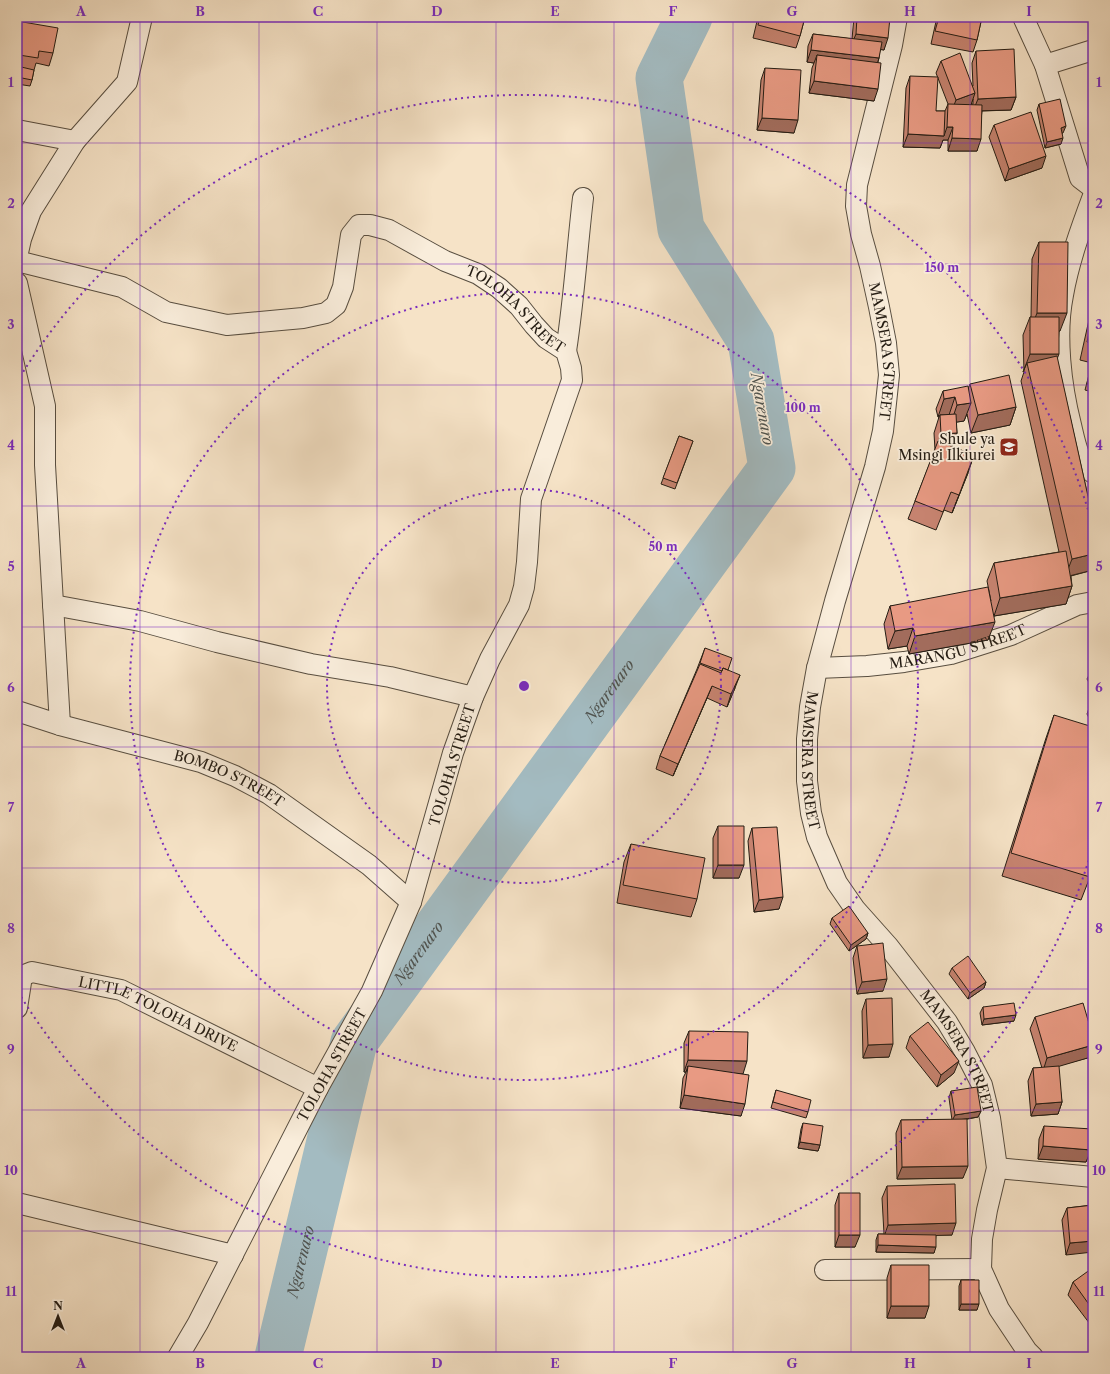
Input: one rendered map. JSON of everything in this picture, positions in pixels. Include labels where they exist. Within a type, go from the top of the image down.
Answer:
[{"type":"street","points":[[17,257],[21,239],[31,211],[75,141],[127,82],[142,17]]},
{"type":"street","name":"MAMSERA STREET","points":[[897,17],[892,45],[859,177],[856,206],[886,343],[889,375],[883,431],[875,467],[835,601],[817,668],[810,707],[807,739],[806,781],[811,814],[818,837],[837,883],[855,909],[888,946],[947,1022],[965,1052],[982,1086],[990,1118],[997,1168],[982,1239],[981,1269],[999,1309],[1027,1351],[1033,1357]]},
{"type":"street","points":[[1023,17],[1045,65],[1080,178],[1093,188]]},
{"type":"street","points":[[1045,65],[1093,50]]},
{"type":"street","points":[[17,130],[75,141]]},
{"type":"street","points":[[1093,196],[1079,234],[1063,295],[1060,333],[1061,365],[1068,412],[1082,462],[1093,473]]},
{"type":"street","points":[[566,351],[572,314],[583,198]]},
{"type":"street","name":"TOLOHA STREET","points":[[17,261],[122,287],[166,312],[227,325],[303,318],[326,313],[336,305],[343,286],[351,235],[359,225],[370,225],[389,230],[445,261],[478,274],[499,288],[519,306],[546,338],[566,351],[571,368],[572,380],[531,499],[527,562],[524,587],[519,605],[490,659],[473,697],[453,753],[411,902],[403,924],[372,991],[318,1088],[198,1323],[178,1357]]},
{"type":"street","points":[[17,283],[45,406],[45,465],[60,725]]},
{"type":"street","name":"MARANGU STREET","points":[[817,668],[882,664],[951,654],[1011,635],[1077,605],[1093,602]]},
{"type":"street","points":[[53,605],[140,621],[217,642],[311,664],[390,678],[473,697]]},
{"type":"street","name":"BOMBO STREET","points":[[17,711],[60,725],[201,762],[235,776],[269,794],[369,865],[411,902]]},
{"type":"street","name":"LITTLE TOLOHA DRIVE","points":[[17,1008],[22,976],[32,972],[121,990],[318,1088]]},
{"type":"street","points":[[997,1168],[1093,1177]]},
{"type":"street","points":[[17,1203],[233,1255]]},
{"type":"street","points":[[825,1270],[981,1269]]},
{"type":"building","points":[[760,17],[805,17],[800,36],[758,25]]},
{"type":"building","points":[[857,17],[890,17],[888,38],[856,34]]},
{"type":"building","points":[[939,17],[982,17],[977,40],[935,31]]},
{"type":"building","points":[[17,21],[58,28],[53,53],[39,51],[38,58],[19,55],[21,42],[17,41]]},
{"type":"building","points":[[813,34],[882,42],[879,58],[811,50]]},
{"type":"building","points":[[1014,49],[1016,97],[978,99],[976,51]]},
{"type":"building","points":[[960,53],[975,93],[956,100],[941,61]]},
{"type":"building","points":[[817,55],[881,63],[878,89],[814,81]]},
{"type":"building","points":[[17,66],[34,70],[32,80],[17,77]]},
{"type":"building","points":[[765,68],[801,70],[798,120],[762,118]]},
{"type":"building","points":[[910,76],[938,77],[936,111],[945,111],[944,136],[908,134]]},
{"type":"building","points":[[1060,99],[1066,126],[1061,128],[1063,138],[1047,142],[1039,104]]},
{"type":"building","points":[[948,104],[982,105],[981,139],[952,138],[953,127],[947,127]]},
{"type":"building","points":[[1031,112],[1046,156],[1009,169],[994,125]]},
{"type":"building","points":[[1039,242],[1068,242],[1067,313],[1037,313]]},
{"type":"building","points":[[1093,314],[1093,344],[1087,342]]},
{"type":"building","points":[[1030,317],[1059,317],[1059,354],[1030,354]]},
{"type":"building","points":[[1057,356],[1093,519],[1093,554],[1072,559],[1027,363]]},
{"type":"building","points":[[1093,361],[1093,385],[1087,384]]},
{"type":"building","points":[[1009,375],[1016,407],[978,415],[970,384]]},
{"type":"building","points":[[968,386],[971,403],[957,405],[955,397],[944,399],[943,391]]},
{"type":"building","points":[[956,414],[957,433],[941,434],[940,415]]},
{"type":"building","points":[[679,436],[693,441],[677,483],[663,478]]},
{"type":"building","points":[[938,441],[974,455],[959,495],[951,492],[943,512],[915,501]]},
{"type":"building","points":[[1066,551],[1072,586],[1000,598],[994,563]]},
{"type":"building","points":[[988,587],[995,622],[915,636],[913,628],[895,631],[890,606]]},
{"type":"building","points":[[705,648],[732,658],[728,670],[723,668],[722,671],[700,663]]},
{"type":"building","points":[[700,664],[721,673],[723,668],[740,675],[731,694],[712,686],[678,764],[660,756]]},
{"type":"building","points":[[1093,671],[1093,679],[1090,673]]},
{"type":"building","points":[[1054,715],[1093,727],[1093,866],[1090,877],[1011,853]]},
{"type":"building","points":[[718,826],[744,826],[744,865],[718,865]]},
{"type":"building","points":[[777,827],[783,897],[759,900],[752,828]]},
{"type":"building","points":[[631,844],[705,858],[697,899],[623,885]]},
{"type":"building","points":[[849,906],[868,933],[851,945],[832,918]]},
{"type":"building","points":[[883,943],[887,979],[862,982],[857,946]]},
{"type":"building","points":[[968,956],[986,982],[970,993],[952,968]]},
{"type":"building","points":[[892,998],[893,1044],[868,1045],[866,999]]},
{"type":"building","points":[[1014,1003],[1016,1015],[984,1019],[983,1007]]},
{"type":"building","points":[[1083,1003],[1093,1037],[1093,1045],[1047,1058],[1035,1017]]},
{"type":"building","points":[[928,1022],[959,1061],[941,1075],[910,1036]]},
{"type":"building","points":[[689,1031],[748,1032],[747,1061],[688,1060]]},
{"type":"building","points":[[688,1066],[749,1075],[745,1104],[684,1095]]},
{"type":"building","points":[[1059,1066],[1062,1102],[1036,1104],[1033,1068]]},
{"type":"building","points":[[977,1087],[981,1111],[955,1115],[951,1091]]},
{"type":"building","points":[[776,1090],[811,1100],[808,1112],[773,1102]]},
{"type":"building","points":[[967,1119],[968,1166],[902,1167],[901,1120]]},
{"type":"building","points":[[803,1123],[823,1126],[820,1145],[800,1142]]},
{"type":"building","points":[[1044,1126],[1092,1129],[1091,1150],[1043,1146]]},
{"type":"building","points":[[955,1184],[956,1223],[888,1225],[887,1186]]},
{"type":"building","points":[[839,1193],[860,1193],[860,1235],[839,1235]]},
{"type":"building","points":[[1093,1205],[1093,1241],[1070,1243],[1067,1208]]},
{"type":"building","points":[[878,1234],[936,1235],[936,1247],[878,1245]]},
{"type":"building","points":[[891,1265],[929,1265],[929,1306],[891,1306]]},
{"type":"building","points":[[1091,1269],[1093,1271],[1093,1310],[1073,1282]]},
{"type":"building","points":[[961,1280],[979,1280],[979,1304],[961,1304]]},
{"type":"waterway","name":"Ngarenaro","points":[[278,1357],[354,1042],[772,468],[751,341],[681,229],[659,78],[689,17]]},
{"type":"place","name":"Shule ya Msingi Ilkiurei","points":[[1009,447]]}]
